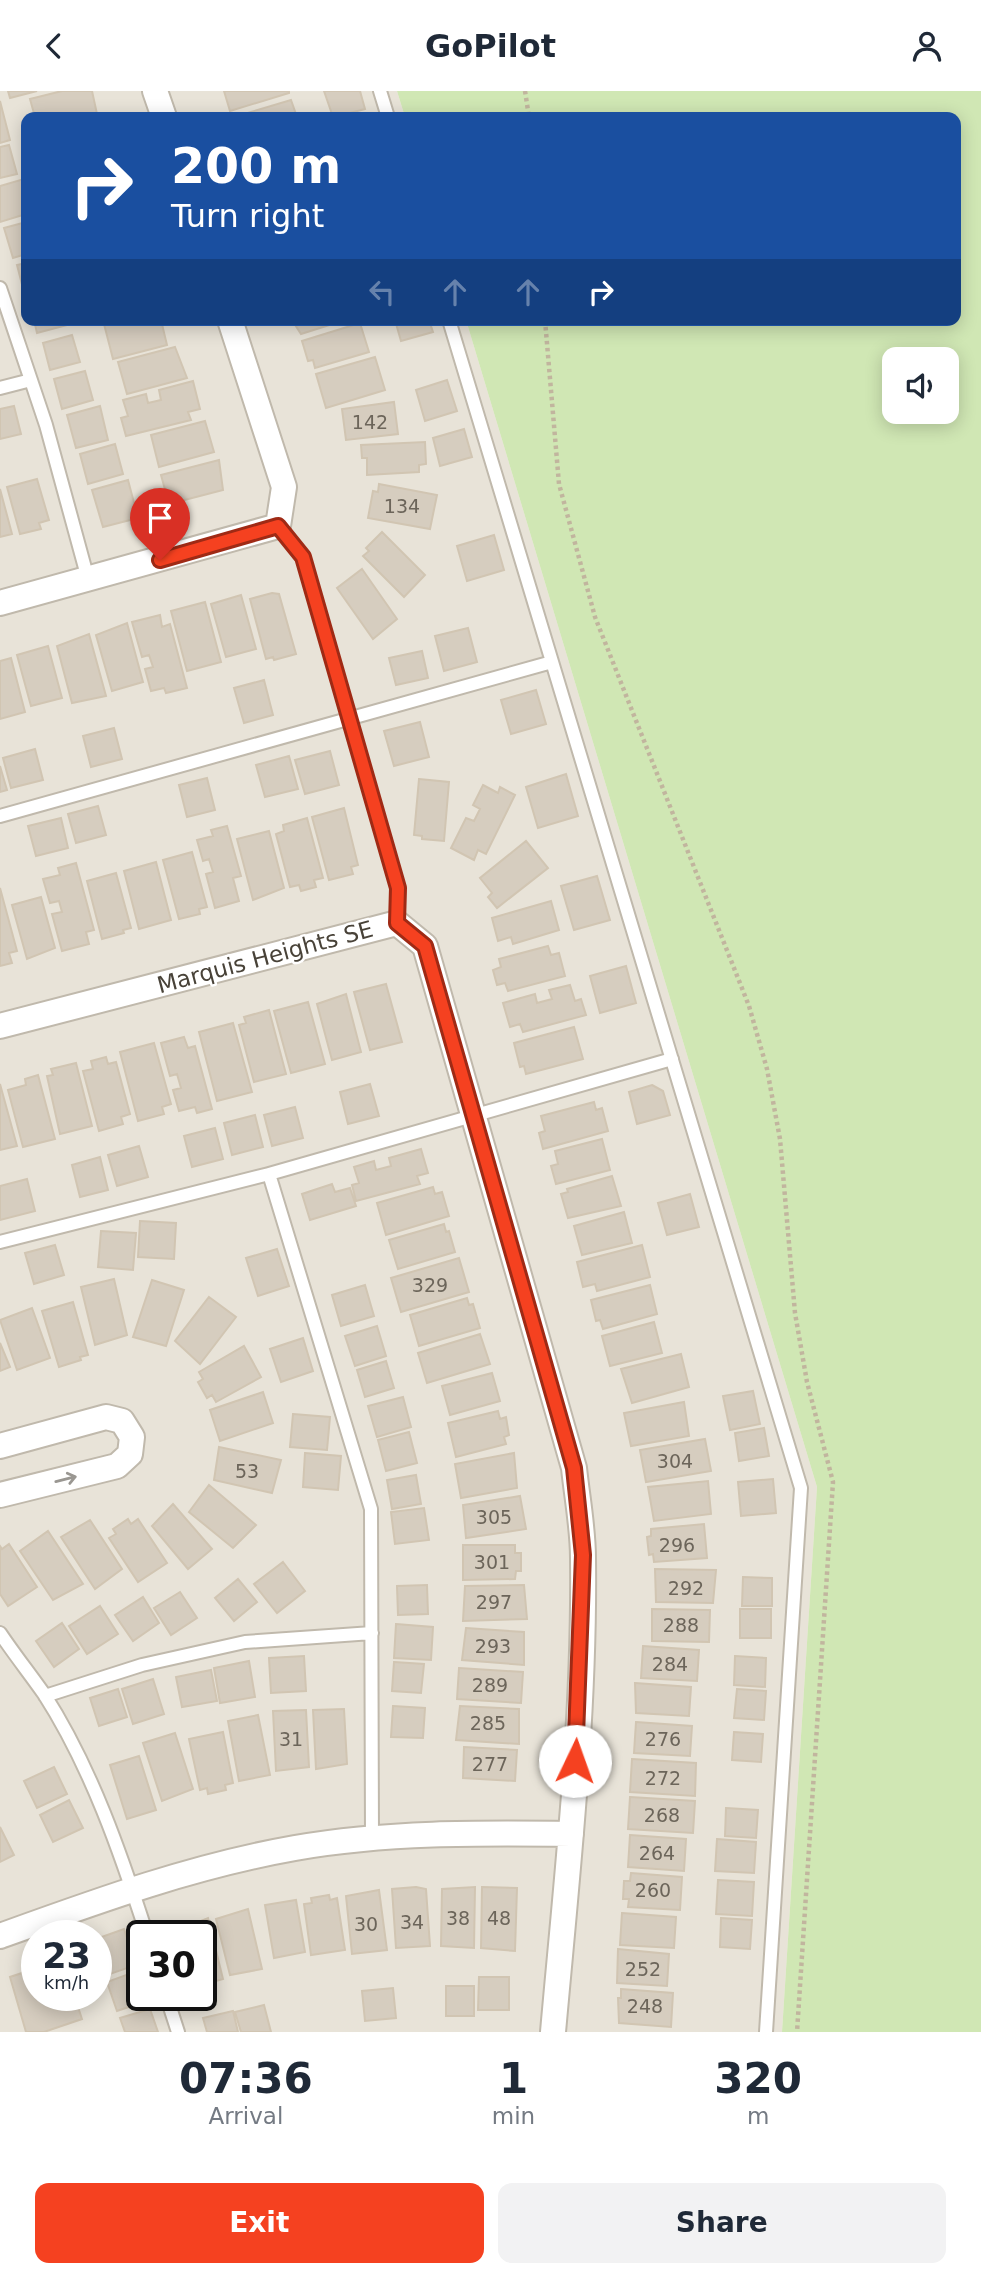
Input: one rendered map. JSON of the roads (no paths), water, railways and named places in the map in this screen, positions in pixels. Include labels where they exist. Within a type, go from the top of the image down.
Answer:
[{"type":"street","points":[[155,91],[161,112]]},
{"type":"street","points":[[0,603],[278,526],[284,487],[232,326]]},
{"type":"street","name":"Marquis Heights SE","points":[[0,1026],[397,923],[425,946],[574,1468],[583,1555],[571,1834],[553,2032]]},
{"type":"street","points":[[0,1446],[106,1417],[122,1421],[132,1437],[130,1454],[117,1466],[0,1495]]},
{"type":"street","points":[[0,1936],[132,1888],[206,1867],[296,1848],[372,1838],[468,1833],[571,1834]]},
{"type":"lane","points":[[380,91],[386,112]]},
{"type":"lane","points":[[0,288],[31,380],[88,579]]},
{"type":"lane","points":[[451,326],[801,1488],[766,2032]]},
{"type":"lane","points":[[0,388],[31,380]]},
{"type":"lane","points":[[278,526],[303,557],[398,888],[397,923]]},
{"type":"lane","points":[[0,815],[552,662]]},
{"type":"lane","points":[[0,1242],[269,1174],[672,1059]]},
{"type":"lane","points":[[269,1174],[371,1509],[372,1838]]},
{"type":"lane","points":[[0,1633],[45,1696],[88,1779],[142,1920]]},
{"type":"lane","points":[[45,1696],[142,1665],[245,1642],[372,1633]]},
{"type":"lane","points":[[171,2011],[178,2032]]}]
